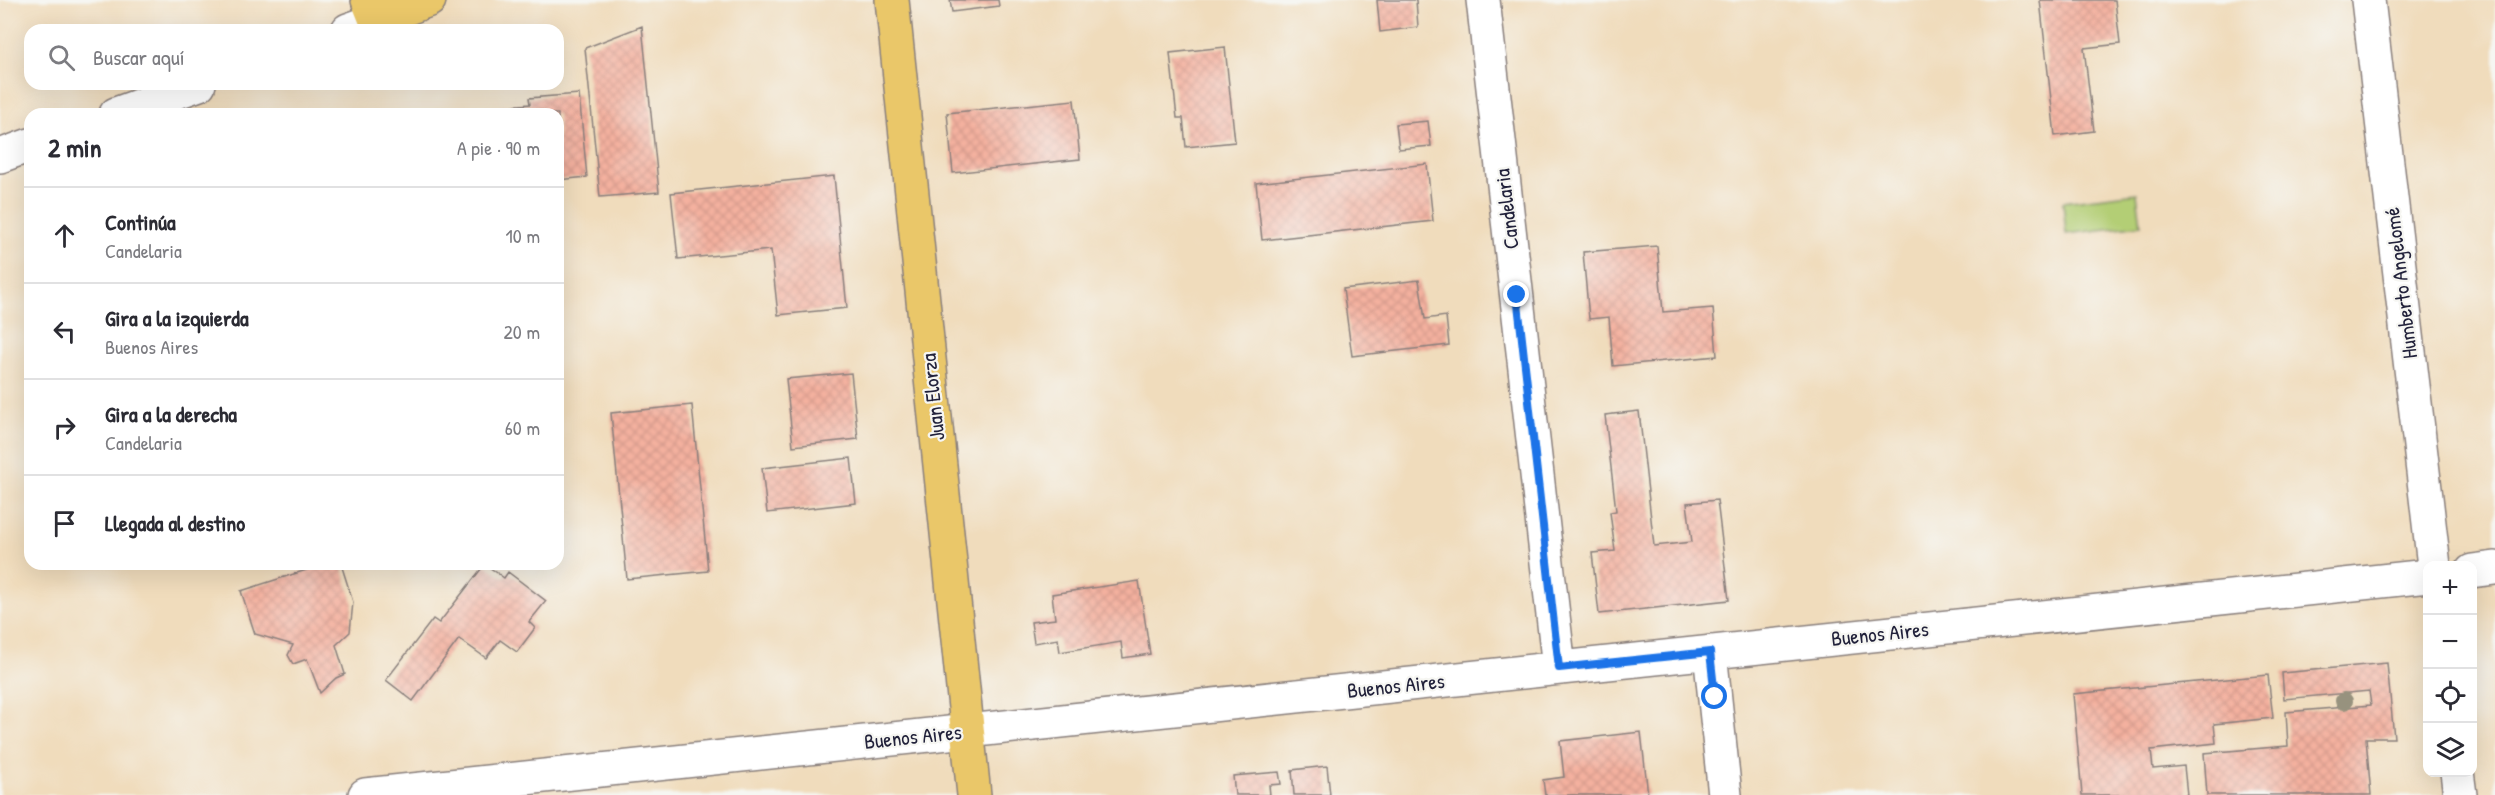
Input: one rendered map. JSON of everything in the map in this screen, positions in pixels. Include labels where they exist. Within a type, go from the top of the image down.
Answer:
[{"type":"main road","points":[[364,17],[429,0]]},
{"type":"main road","name":"Juan Elorza","points":[[892,0],[974,795]]},
{"type":"street","name":"Candelaria","points":[[1483,0],[1559,668]]},
{"type":"street","name":"Humberto Angelomé","points":[[2368,0],[2433,561]]},
{"type":"street","points":[[133,108],[182,90]]},
{"type":"street","points":[[0,156],[24,148]]},
{"type":"street","points":[[2477,570],[2495,568]]},
{"type":"street","name":"Buenos Aires","points":[[365,795],[2423,576]]},
{"type":"street","points":[[1710,652],[1725,795]]},
{"type":"street","points":[[2458,777],[2460,795]]},
{"type":"green space","points":[[2137,193],[2141,225],[2066,234],[2063,202]]},
{"type":"building","points":[[950,0],[998,0],[999,6],[952,12]]},
{"type":"building","points":[[1377,0],[1416,0],[1418,27],[1380,32]]},
{"type":"building","points":[[2040,0],[2115,0],[2120,44],[2084,48],[2094,131],[2055,136]]},
{"type":"building","points":[[642,26],[659,192],[600,197],[585,48]]},
{"type":"building","points":[[1225,47],[1235,142],[1186,147],[1183,118],[1177,118],[1170,53]]},
{"type":"building","points":[[579,94],[587,177],[564,179],[564,108],[498,108],[530,104],[529,98]]},
{"type":"building","points":[[1074,100],[1080,159],[953,173],[947,113]]},
{"type":"building","points":[[1428,121],[1431,146],[1399,149],[1396,124]]},
{"type":"building","points":[[1427,164],[1433,221],[1262,240],[1256,183]]},
{"type":"building","points":[[834,176],[847,308],[778,315],[771,250],[678,259],[671,193]]},
{"type":"building","points":[[1657,246],[1663,312],[1713,308],[1717,356],[1613,366],[1609,317],[1589,319],[1583,252]]},
{"type":"building","points":[[1419,280],[1425,319],[1446,316],[1449,345],[1352,356],[1343,289]]},
{"type":"building","points":[[851,373],[858,439],[793,446],[786,379]]},
{"type":"building","points":[[692,405],[708,571],[627,579],[611,413]]},
{"type":"building","points":[[1639,411],[1654,546],[1692,542],[1687,503],[1717,500],[1729,600],[1599,614],[1592,553],[1615,551],[1610,512],[1616,511],[1605,415]]},
{"type":"building","points":[[851,458],[856,503],[767,513],[762,468]]},
{"type":"building","points":[[306,570],[343,570],[353,602],[350,632],[336,645],[345,674],[336,678],[320,693],[307,659],[293,664],[288,655],[293,645],[255,634],[241,591]]},
{"type":"building","points":[[480,570],[493,570],[504,578],[508,572],[546,601],[529,622],[535,628],[517,652],[500,640],[486,658],[459,639],[413,701],[386,680],[433,619],[439,623]]},
{"type":"building","points":[[1139,581],[1150,654],[1123,658],[1121,642],[1060,652],[1058,639],[1034,643],[1031,622],[1055,619],[1052,594]]},
{"type":"building","points":[[2387,663],[2394,738],[2366,738],[2371,795],[2207,795],[2204,753],[2288,746],[2286,712],[2371,705],[2369,691],[2284,699],[2282,673]]},
{"type":"building","points":[[2268,675],[2273,718],[2214,724],[2216,743],[2151,750],[2153,769],[2184,766],[2187,795],[2082,795],[2073,694]]},
{"type":"building","points":[[1641,732],[1648,795],[1545,795],[1543,780],[1564,777],[1560,741]]},
{"type":"building","points":[[1327,766],[1330,795],[1294,795],[1292,770]]},
{"type":"building","points":[[1279,772],[1281,784],[1269,785],[1270,795],[1235,795],[1233,776]]},
{"type":"route","points":[[1517,295],[1559,668],[1710,652],[1715,697]]}]
